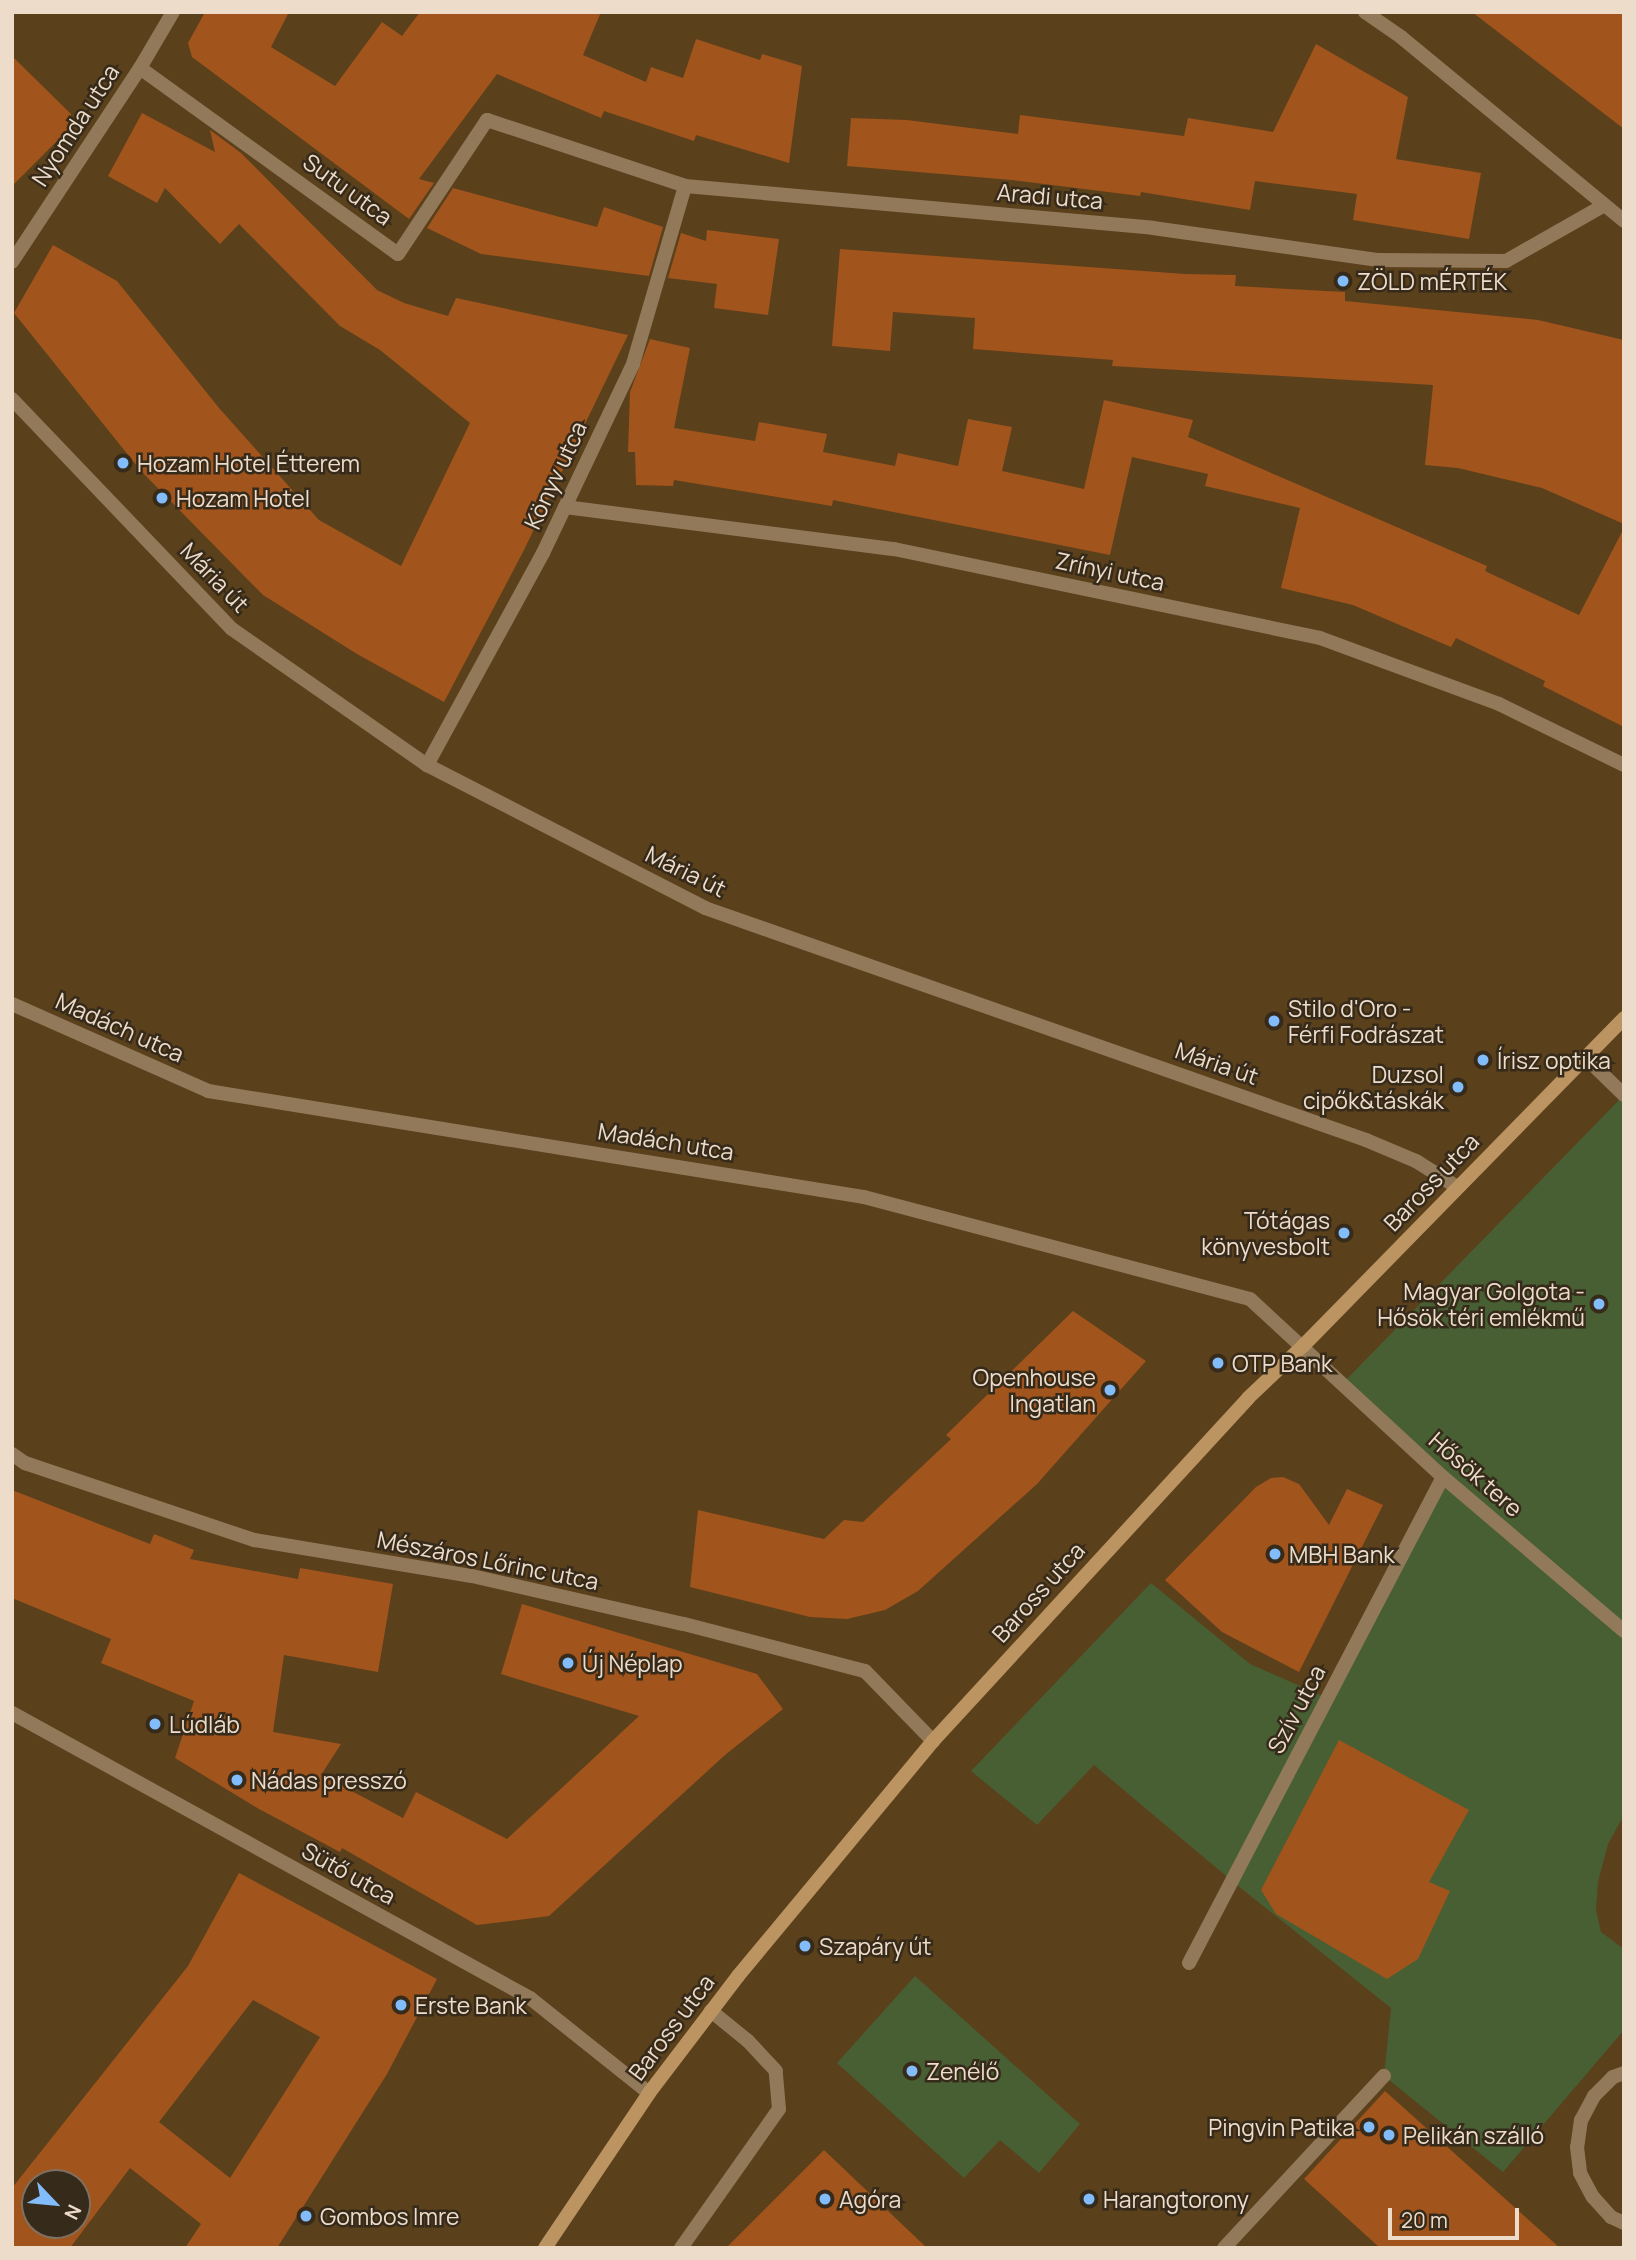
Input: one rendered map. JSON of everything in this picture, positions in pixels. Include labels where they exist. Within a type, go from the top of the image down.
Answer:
[{"type":"street","name":"Nyomda utca","points":[[12,261],[140,68],[173,12]]},
{"type":"street","points":[[1365,12],[1401,37],[1624,221]]},
{"type":"street","name":"Sutu utca","points":[[140,68],[398,254],[487,120]]},
{"type":"street","name":"Aradi utca","points":[[487,120],[685,186],[1153,228],[1377,260],[1506,261],[1603,206]]},
{"type":"street","name":"Könyv utca","points":[[427,765],[543,552],[633,364],[685,186]]},
{"type":"street","name":"Mária út","points":[[12,399],[232,629],[427,765],[705,908],[1366,1140],[1416,1161],[1457,1187]]},
{"type":"street","name":"Zrínyi utca","points":[[565,507],[894,549],[1320,638],[1499,704],[1624,765]]},
{"type":"street","name":"Madách utca","points":[[12,1004],[208,1091],[864,1197],[1250,1299],[1303,1346]]},
{"type":"street","name":"Baross utca","points":[[545,2248],[649,2093],[711,2011],[933,1741],[1248,1398],[1303,1346],[1624,1018]]},
{"type":"street","points":[[1586,1058],[1624,1095]]},
{"type":"street","name":"Hősök tere","points":[[1303,1346],[1443,1477],[1624,1631]]},
{"type":"street","name":"Mészáros Lőrinc utca","points":[[12,1454],[25,1463],[254,1540],[472,1576],[684,1624],[865,1671],[933,1741]]},
{"type":"street","name":"Szív utca","points":[[1189,1963],[1443,1477]]},
{"type":"street","name":"Sütő utca","points":[[12,1713],[530,1998],[649,2093]]},
{"type":"street","points":[[681,2248],[779,2109],[776,2071],[748,2041],[711,2011]]},
{"type":"street","points":[[1624,2073],[1613,2077],[1594,2096],[1581,2120],[1577,2147],[1580,2173],[1593,2197],[1611,2217],[1624,2223]]},
{"type":"street","points":[[1224,2248],[1384,2076]]},
{"type":"green space","points":[[1624,1095],[1624,1815],[1608,1844],[1598,1882],[1596,1910],[1601,1932],[1624,1949],[1624,2030],[1503,2172],[1384,2076],[1391,2008],[1232,1881],[1094,1765],[1037,1825],[971,1771],[1151,1583],[1250,1664],[1327,1698],[1443,1477],[1341,1385]]},
{"type":"green space","points":[[915,1976],[1080,2124],[1039,2173],[1000,2140],[964,2178],[837,2063]]},
{"type":"building","points":[[205,12],[289,12],[271,47],[335,86],[382,22],[402,36],[420,12],[601,12],[583,55],[646,82],[651,67],[683,78],[696,39],[760,60],[762,54],[802,66],[789,163],[696,135],[694,141],[604,111],[601,118],[497,74],[419,179],[434,183],[409,219],[192,57],[188,43]]},
{"type":"building","points":[[1472,12],[1624,12],[1624,129]]},
{"type":"building","points":[[1316,44],[1408,97],[1396,159],[1481,173],[1469,239],[1353,220],[1357,194],[1255,181],[1250,210],[1141,192],[1140,196],[1012,180],[847,166],[851,118],[907,120],[1018,134],[1020,115],[1184,136],[1188,118],[1273,132]]},
{"type":"building","points":[[12,56],[71,114],[71,127],[12,186]]},
{"type":"building","points":[[142,113],[215,152],[210,130],[241,153],[377,290],[404,303],[448,316],[456,298],[628,335],[523,552],[444,702],[357,654],[263,595],[141,471],[14,313],[53,245],[117,281],[219,408],[319,520],[401,566],[470,423],[380,350],[340,326],[239,224],[220,244],[165,188],[157,203],[108,176]]},
{"type":"building","points":[[453,188],[597,227],[604,207],[663,227],[649,276],[481,254],[427,228]]},
{"type":"building","points":[[707,230],[779,239],[768,315],[714,308],[717,284],[668,278],[681,233],[706,241]]},
{"type":"building","points":[[840,249],[1185,274],[1236,275],[1235,286],[1345,292],[1345,301],[1538,320],[1624,340],[1624,524],[1542,488],[1458,468],[1425,465],[1433,385],[1112,366],[1113,360],[973,349],[975,318],[893,312],[890,351],[832,346]]},
{"type":"building","points":[[650,339],[690,348],[674,428],[755,441],[759,422],[827,434],[823,452],[895,466],[898,453],[958,466],[968,419],[1012,427],[1002,471],[1084,489],[1104,400],[1193,420],[1188,437],[1487,566],[1485,571],[1579,615],[1624,528],[1624,727],[1543,686],[1545,681],[1456,638],[1451,647],[1353,605],[1281,588],[1300,508],[1205,486],[1208,474],[1132,457],[1110,555],[833,500],[832,506],[674,480],[673,486],[636,485],[635,452],[628,452],[630,392]]},
{"type":"building","points":[[1073,1311],[1146,1361],[1037,1484],[918,1591],[885,1610],[847,1619],[810,1617],[690,1587],[698,1510],[824,1539],[844,1520],[863,1522],[951,1439],[946,1435]]},
{"type":"building","name":"MBH Bank","points":[[1283,1477],[1299,1484],[1329,1525],[1347,1489],[1383,1505],[1299,1672],[1222,1632],[1165,1580],[1256,1487],[1271,1478]]},
{"type":"building","points":[[12,1490],[150,1544],[154,1534],[194,1550],[190,1559],[298,1579],[300,1568],[393,1584],[378,1672],[284,1655],[273,1732],[341,1744],[321,1775],[403,1818],[416,1792],[507,1839],[639,1716],[501,1674],[522,1604],[757,1674],[783,1709],[725,1755],[549,1916],[477,1925],[342,1848],[340,1852],[259,1809],[175,1758],[194,1701],[101,1663],[111,1639],[12,1598]]},
{"type":"building","points":[[1339,1740],[1469,1810],[1429,1882],[1450,1891],[1418,1959],[1387,1979],[1276,1914],[1261,1890]]},
{"type":"building","points":[[239,1873],[437,1979],[387,2074],[277,2248],[185,2248],[201,2224],[130,2168],[91,2220],[91,2169],[27,2169],[188,1966]],"holes":[[[253,2000],[320,2037],[230,2178],[159,2122]]]},
{"type":"building","name":"Pelikán szálló","points":[[1385,2091],[1560,2248],[1380,2248],[1304,2179]]},
{"type":"building","name":"Agóra","points":[[824,2150],[927,2248],[726,2248]]},
{"type":"building","points":[[21,2177],[21,2239],[77,2239],[70,2248],[12,2248],[12,2188]]},
{"type":"place","name":"ZÖLD mÉRTÉK","points":[[1343,281]]},
{"type":"place","name":"Hozam Hotel Étterem","points":[[123,463]]},
{"type":"place","name":"Hozam Hotel","points":[[162,498]]},
{"type":"place","name":"Stilo d'Oro - Férfi Fodrászat","points":[[1274,1021]]},
{"type":"place","name":"Írisz optika","points":[[1483,1060]]},
{"type":"place","name":"Duzsol cipők&táskák","points":[[1458,1087]]},
{"type":"place","name":"Tótágas könyvesbolt","points":[[1344,1233]]},
{"type":"place","name":"Magyar Golgota - Hősök téri emlékmű","points":[[1599,1304]]},
{"type":"place","name":"OTP Bank","points":[[1218,1363]]},
{"type":"place","name":"Openhouse Ingatlan","points":[[1110,1390]]},
{"type":"place","name":"MBH Bank","points":[[1275,1554]]},
{"type":"place","name":"Új Néplap","points":[[568,1663]]},
{"type":"place","name":"Lúdláb","points":[[155,1724]]},
{"type":"place","name":"Nádas presszó","points":[[237,1780]]},
{"type":"place","name":"Szapáry út","points":[[805,1946]]},
{"type":"place","name":"Erste Bank","points":[[401,2005]]},
{"type":"place","name":"Zenélő","points":[[912,2071]]},
{"type":"place","name":"Pingvin Patika","points":[[1369,2127]]},
{"type":"place","name":"Pelikán szálló","points":[[1389,2135]]},
{"type":"place","name":"Agóra","points":[[825,2199]]},
{"type":"place","name":"Harangtorony","points":[[1089,2199]]},
{"type":"place","name":"Gombos Imre","points":[[306,2216]]}]
